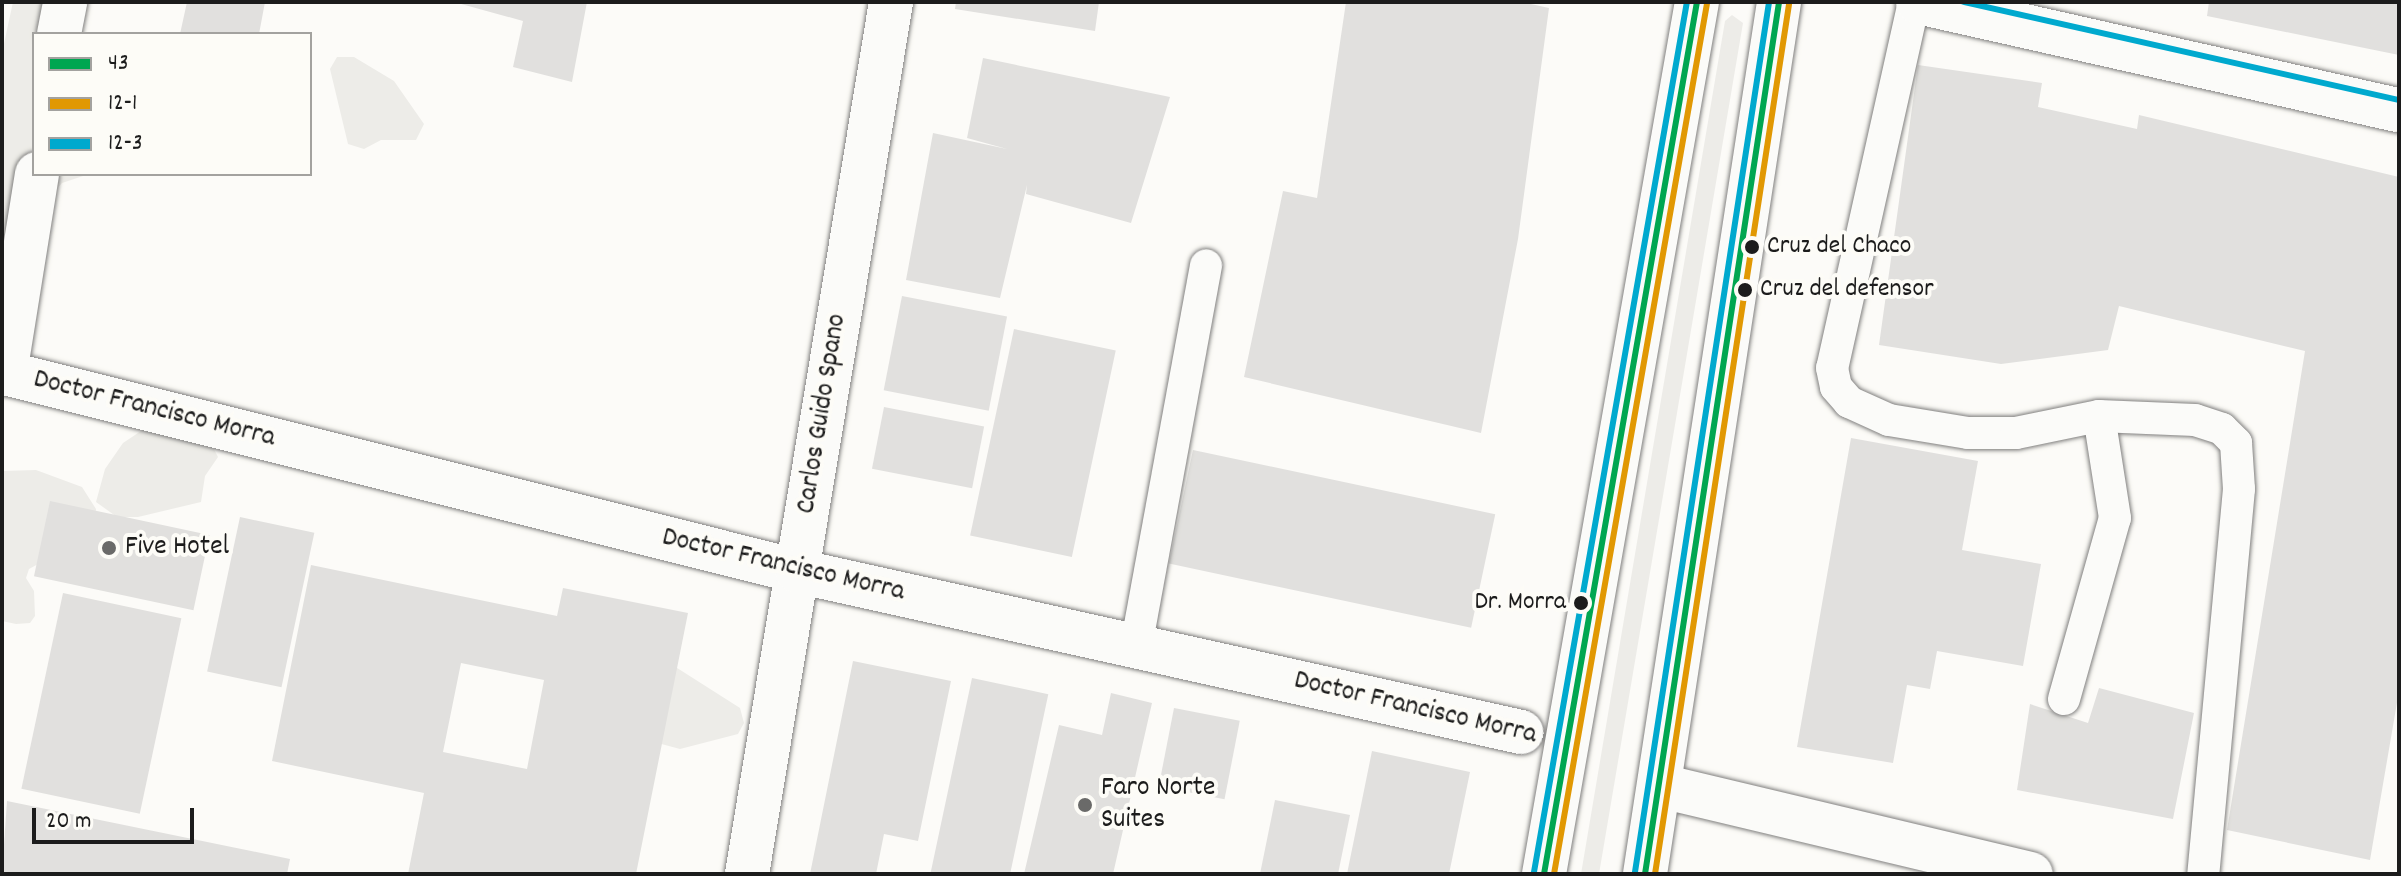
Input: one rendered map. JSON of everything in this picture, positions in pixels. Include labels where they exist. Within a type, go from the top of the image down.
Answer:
[{"type":"main road","points":[[59,32],[65,2]]},
{"type":"main road","name":"Carlos Guido Spano","points":[[747,874],[891,2]]},
{"type":"main road","points":[[1544,874],[1697,2]]},
{"type":"main road","points":[[1645,874],[1661,786],[1779,2]]},
{"type":"main road","points":[[1916,2],[2399,110]]},
{"type":"main road","points":[[3,378],[37,176]]},
{"type":"main road","name":"Doctor Francisco Morra","points":[[3,378],[797,571],[1568,743]]},
{"type":"main road","points":[[1661,786],[2031,874]]},
{"type":"lane","points":[[1916,2],[1832,368],[1836,387],[1849,402],[1889,420],[1968,433],[2016,433],[2099,416],[2195,420],[2222,429],[2236,443],[2239,489],[2203,874]]},
{"type":"lane","points":[[1136,647],[1206,265]]},
{"type":"lane","points":[[2064,699],[2115,518],[2099,416]]},
{"type":"shaded area","points":[[13,2],[66,2],[72,32],[32,32],[32,176],[83,176],[62,183],[14,239],[2,236],[2,53]]},
{"type":"shaded area","points":[[1732,15],[1743,23],[1599,874],[1581,874],[1725,21]]},
{"type":"shaded area","points":[[337,57],[354,57],[394,81],[424,124],[416,140],[381,140],[364,149],[348,144],[330,69]]},
{"type":"shaded area","points":[[202,426],[218,457],[205,476],[201,502],[138,517],[117,517],[96,502],[105,469],[123,443],[147,427]]},
{"type":"shaded area","points":[[36,470],[82,487],[96,509],[95,533],[29,569],[26,578],[34,591],[35,616],[30,623],[16,624],[2,621],[2,471]]},
{"type":"shaded area","points":[[674,666],[740,708],[744,723],[738,734],[680,749],[654,742]]},
{"type":"building","points":[[187,2],[265,2],[259,32],[180,32]]},
{"type":"building","points":[[454,2],[587,2],[572,82],[513,67],[523,21]]},
{"type":"building","points":[[956,2],[1099,2],[1095,31],[955,9]]},
{"type":"building","points":[[1346,2],[1522,2],[1549,8],[1518,239],[1481,433],[1244,377],[1283,191],[1317,198]]},
{"type":"building","points":[[2209,2],[2399,2],[2399,55],[2207,16]]},
{"type":"building","points":[[983,58],[1170,97],[1131,223],[1026,194],[1027,185],[1000,298],[906,280],[933,133],[1007,149],[967,138]]},
{"type":"building","points":[[1918,65],[2042,83],[2038,107],[2137,129],[2139,115],[2399,177],[2399,691],[2370,860],[2227,830],[2305,351],[2119,306],[2108,350],[2001,364],[1879,345]]},
{"type":"building","points":[[902,296],[1007,316],[989,411],[884,390]]},
{"type":"building","points":[[1014,329],[1116,351],[1072,557],[970,535]]},
{"type":"building","points":[[884,407],[984,426],[972,488],[872,469]]},
{"type":"building","points":[[1851,438],[1978,461],[1962,550],[2041,564],[2023,666],[1937,651],[1930,689],[1907,685],[1893,763],[1797,747]]},
{"type":"building","points":[[1193,450],[1495,514],[1471,628],[1169,563]]},
{"type":"building","points":[[50,501],[209,535],[193,610],[34,576]]},
{"type":"building","points":[[240,517],[314,533],[281,687],[207,672]]},
{"type":"building","points":[[311,565],[557,616],[563,588],[688,613],[636,874],[408,874],[424,793],[272,761]],"holes":[[[461,663],[544,680],[527,769],[443,752]]]},
{"type":"building","points":[[63,593],[181,618],[140,814],[21,789]]},
{"type":"building","points":[[853,661],[951,681],[918,841],[884,834],[876,874],[810,874]]},
{"type":"building","points":[[972,678],[1048,694],[1010,874],[930,874]]},
{"type":"building","points":[[2099,688],[2194,713],[2173,819],[2017,790],[2030,704],[2088,723]]},
{"type":"building","name":"Faro Norte Suites","points":[[1111,693],[1152,703],[1113,874],[1024,874],[1059,725],[1102,735]]},
{"type":"building","points":[[1174,708],[1240,721],[1225,799],[1159,787]]},
{"type":"building","points":[[1372,751],[1470,772],[1449,874],[1347,874]]},
{"type":"building","points":[[1275,800],[1350,815],[1338,874],[1260,874]]},
{"type":"building","points":[[7,801],[290,859],[287,874],[2,874]]},
{"type":"transit line","name":"12-3","points":[[1534,872],[1687,2]]},
{"type":"transit line","name":"43","points":[[1544,874],[1697,2]]},
{"type":"transit line","name":"12-3","points":[[1635,872],[1769,2]]},
{"type":"transit line","name":"43","points":[[1645,874],[1779,2]]},
{"type":"transit line","name":"12-3","points":[[1964,2],[2399,100]]},
{"type":"transit line","name":"12-1","points":[[1554,874],[1707,4]]},
{"type":"transit line","name":"12-1","points":[[1655,874],[1789,4]]},
{"type":"place","name":"Cruz del Chaco","points":[[1752,247]]},
{"type":"place","name":"Cruz del defensor","points":[[1745,290]]},
{"type":"place","name":"Five Hotel","points":[[109,548]]},
{"type":"place","name":"Dr. Morra","points":[[1581,603]]},
{"type":"place","name":"Faro Norte Suites","points":[[1085,805]]}]
